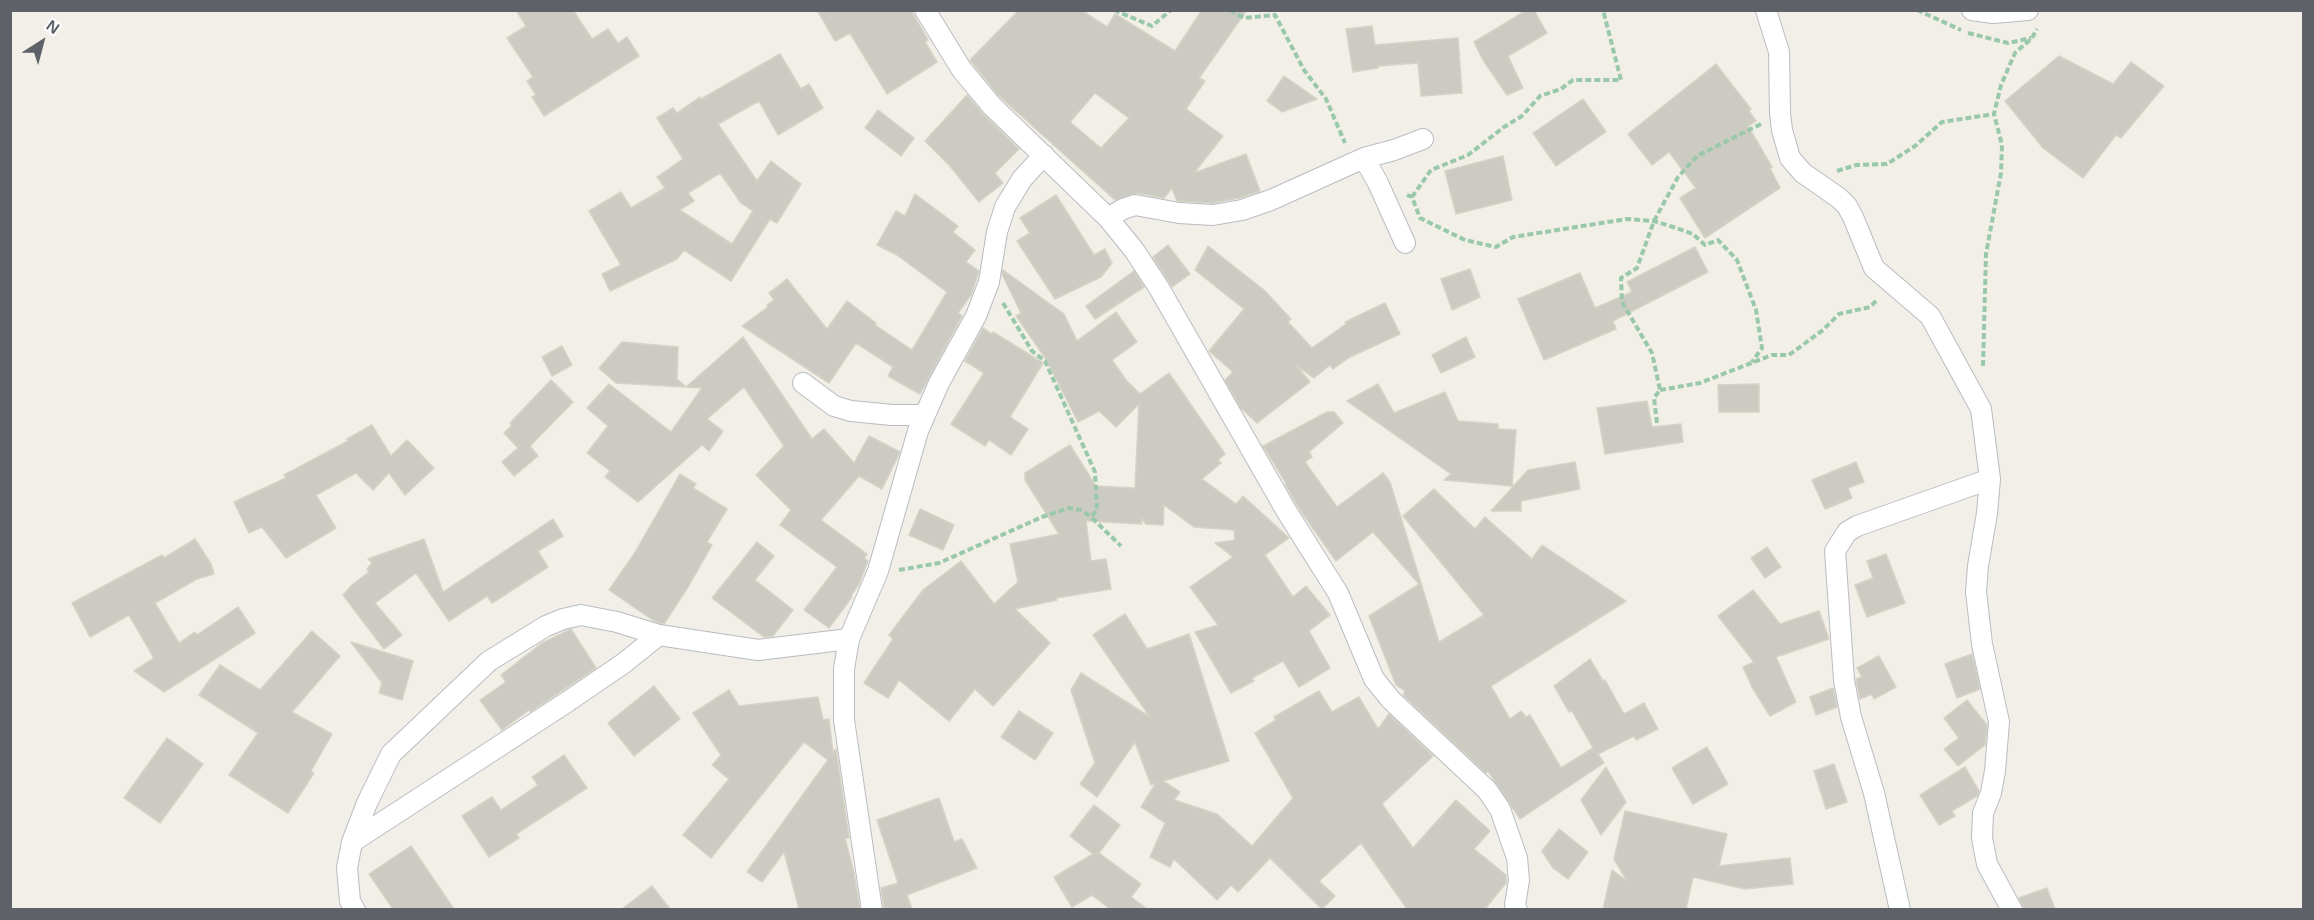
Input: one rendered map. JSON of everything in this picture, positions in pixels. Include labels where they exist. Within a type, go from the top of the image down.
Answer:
[{"type":"street","points":[[925,10],[970,79],[993,106],[1108,218],[1134,250],[1159,288],[1287,512],[1338,593],[1374,679],[1390,700],[1487,790],[1500,809],[1517,858],[1519,880],[1515,908]]},
{"type":"street","points":[[1766,10],[1779,52],[1780,113],[1790,158],[1796,167],[1847,206],[1874,268],[1929,316],[1981,409],[1989,479],[1987,513],[1976,592],[1982,644],[2000,722],[1991,793],[1983,813],[1982,838],[1987,864],[2012,909]]},
{"type":"street","points":[[1972,10],[2034,18]]},
{"type":"street","points":[[1108,218],[1135,205],[1179,213],[1213,215],[1242,210],[1272,200],[1364,158],[1423,139]]},
{"type":"street","points":[[872,909],[844,720],[844,669],[849,639],[878,571],[902,483],[925,415],[939,383],[976,316],[989,282],[997,232],[1005,207],[1022,179],[1044,155]]},
{"type":"street","points":[[1364,158],[1405,243]]},
{"type":"street","points":[[803,383],[834,406],[851,411],[925,415]]},
{"type":"street","points":[[1900,909],[1874,793],[1851,717],[1844,680],[1835,551],[1840,539],[1857,526],[1989,479]]},
{"type":"street","points":[[355,909],[351,901],[346,868],[352,842],[367,803],[391,754],[489,661],[546,626],[581,615],[659,634],[758,650],[849,639]]},
{"type":"street","points":[[352,842],[567,702],[624,663],[659,634]]},
{"type":"path","points":[[1114,10],[1152,26],[1171,10]]},
{"type":"path","points":[[1230,10],[1244,18],[1275,15],[1290,39],[1304,70],[1326,99],[1349,153],[1364,158]]},
{"type":"path","points":[[1412,197],[1431,170],[1468,155],[1522,116],[1540,96],[1561,89],[1573,80],[1621,80],[1603,10]]},
{"type":"path","points":[[1983,369],[1986,254],[2001,173],[2002,145],[1994,114],[2001,85],[2015,53],[2032,38],[2034,18]]},
{"type":"path","points":[[1660,390],[1652,353],[1622,302],[1621,278],[1637,268],[1654,221],[1678,177],[1697,156],[1780,113]]},
{"type":"path","points":[[1811,179],[1856,165],[1887,164],[1915,146],[1942,122],[1994,114]]},
{"type":"path","points":[[1400,192],[1412,197],[1420,218],[1465,240],[1496,247],[1513,237],[1627,219],[1654,221],[1693,234],[1705,245],[1718,240],[1737,260],[1756,310],[1762,348],[1752,362]]},
{"type":"path","points":[[989,282],[1032,351],[1044,361],[1095,472],[1097,510],[1091,517]]},
{"type":"path","points":[[1657,423],[1654,398],[1660,390],[1700,383],[1772,355],[1790,355],[1823,330],[1839,314],[1869,307],[1892,286]]},
{"type":"path","points":[[878,571],[905,570],[939,563],[1042,517],[1069,508],[1081,510],[1091,517],[1121,546]]},
{"type":"building","points":[[516,10],[573,10],[592,39],[608,29],[618,43],[627,37],[639,56],[544,116],[532,97],[536,95],[527,81],[533,77],[507,38],[526,26]]},
{"type":"building","points":[[817,10],[911,10],[937,62],[887,94],[850,33],[835,41]]},
{"type":"building","points":[[1019,10],[1081,10],[1107,27],[1115,14],[1175,51],[1202,10],[1247,10],[1199,78],[1205,81],[1186,109],[1223,136],[1194,173],[1246,154],[1260,191],[1212,203],[1177,201],[1172,188],[1164,198],[1137,193],[1115,200],[998,95],[970,60]],"holes":[[[1095,93],[1129,118],[1101,148],[1070,122]]]},
{"type":"building","points":[[1527,10],[1534,10],[1547,33],[1508,56],[1523,88],[1507,95],[1483,60],[1474,42]]},
{"type":"building","points":[[1372,26],[1375,45],[1458,38],[1462,93],[1421,96],[1418,63],[1378,66],[1378,68],[1353,72],[1346,29]]},
{"type":"building","points":[[780,54],[801,89],[809,84],[823,108],[778,135],[759,101],[718,124],[757,181],[771,161],[801,184],[777,223],[770,219],[731,281],[684,250],[677,259],[610,291],[602,274],[621,265],[589,211],[621,192],[631,208],[665,188],[657,177],[683,159],[657,118],[673,108],[677,113],[700,97],[701,99]],"holes":[[[720,173],[741,203],[753,211],[732,244],[680,210],[694,201],[688,193]]]},
{"type":"building","points":[[2059,56],[2113,84],[2131,62],[2164,86],[2121,138],[2116,135],[2083,178],[2043,148],[2005,101]]},
{"type":"building","points":[[1716,64],[1751,109],[1749,111],[1756,121],[1748,126],[1772,167],[1770,168],[1780,188],[1705,238],[1680,198],[1696,188],[1669,152],[1652,165],[1628,134]]},
{"type":"building","points":[[1284,76],[1317,99],[1282,112],[1267,101]]},
{"type":"building","points":[[967,95],[1019,149],[995,173],[1003,183],[979,202],[949,165],[925,141]]},
{"type":"building","points":[[1583,99],[1606,132],[1556,166],[1533,133]]},
{"type":"building","points":[[878,110],[914,138],[901,156],[865,128]]},
{"type":"building","points":[[1503,156],[1512,200],[1456,214],[1445,171]]},
{"type":"building","points":[[915,194],[958,226],[953,232],[975,250],[966,262],[979,271],[971,295],[958,313],[962,316],[920,394],[888,376],[893,367],[856,343],[829,383],[742,326],[768,307],[767,305],[774,300],[769,293],[787,279],[827,329],[847,301],[876,323],[875,325],[912,350],[947,292],[897,255],[877,245],[896,211],[905,216]]},
{"type":"building","points":[[1056,195],[1094,255],[1105,249],[1112,263],[1101,277],[1055,299],[1017,241],[1030,233],[1020,218]]},
{"type":"building","points":[[1168,245],[1190,274],[1172,287],[1153,257]]},
{"type":"building","points":[[1208,246],[1264,290],[1291,319],[1288,322],[1312,348],[1346,324],[1345,322],[1385,303],[1400,334],[1350,357],[1333,369],[1330,365],[1314,378],[1297,366],[1310,382],[1257,423],[1241,408],[1225,380],[1233,372],[1209,351],[1244,309],[1195,270]]},
{"type":"building","points":[[1695,247],[1708,272],[1613,321],[1616,329],[1544,360],[1518,299],[1580,273],[1595,308],[1632,292],[1627,282]]},
{"type":"building","points":[[1470,269],[1480,297],[1452,310],[1441,279]]},
{"type":"building","points":[[1003,270],[1064,314],[1077,341],[1116,312],[1137,342],[1112,360],[1126,380],[1140,394],[1169,373],[1225,454],[1218,460],[1221,463],[1202,479],[1236,504],[1243,496],[1289,538],[1265,555],[1293,597],[1306,586],[1330,615],[1309,631],[1330,668],[1299,687],[1283,661],[1252,678],[1254,681],[1231,693],[1195,632],[1218,625],[1190,587],[1233,557],[1215,543],[1235,540],[1234,530],[1194,527],[1164,505],[1163,525],[1146,524],[1141,518],[1142,524],[1086,521],[1091,561],[1106,559],[1111,589],[1056,598],[1057,600],[1015,609],[1050,643],[993,706],[975,689],[949,721],[899,680],[888,698],[864,683],[893,639],[889,635],[923,590],[961,561],[994,604],[1018,582],[1010,544],[1059,534],[1025,480],[1025,473],[1070,445],[1096,486],[1135,488],[1139,404],[1116,427],[1099,411],[1078,422],[1046,359],[1016,316],[1021,313],[1002,274]]},
{"type":"building","points":[[1134,271],[1144,287],[1095,319],[1086,306]]},
{"type":"building","points":[[983,328],[1043,363],[1010,417],[1028,429],[1011,455],[989,440],[985,446],[951,424],[984,373],[965,361]]},
{"type":"building","points":[[743,337],[812,439],[824,429],[854,463],[869,436],[900,452],[882,489],[859,476],[821,520],[867,554],[864,558],[868,561],[852,597],[829,628],[804,610],[837,567],[780,525],[791,510],[756,475],[784,446],[744,387],[707,419],[723,431],[709,451],[702,445],[638,502],[605,477],[610,471],[587,453],[608,426],[587,408],[609,384],[671,432],[702,388],[616,383],[599,368],[622,342],[678,347],[677,379],[686,387]]},
{"type":"building","points":[[1466,337],[1475,357],[1441,373],[1432,355]]},
{"type":"building","points":[[562,346],[572,365],[552,376],[542,357]]},
{"type":"building","points":[[551,380],[573,402],[530,446],[538,456],[514,476],[502,462],[518,448],[504,433],[512,425],[510,423]]},
{"type":"building","points":[[1378,384],[1394,413],[1445,392],[1458,421],[1498,424],[1498,429],[1516,430],[1512,486],[1444,480],[1451,474],[1347,401]]},
{"type":"building","points":[[1759,384],[1759,412],[1719,412],[1718,385]]},
{"type":"building","points":[[1647,401],[1652,427],[1681,424],[1683,442],[1605,454],[1597,408]]},
{"type":"building","points":[[1327,412],[1334,412],[1343,423],[1309,452],[1312,457],[1305,462],[1337,507],[1383,473],[1390,482],[1439,642],[1484,615],[1403,516],[1434,489],[1475,529],[1485,517],[1532,559],[1542,545],[1626,601],[1491,686],[1510,719],[1521,711],[1526,717],[1530,715],[1561,768],[1593,748],[1572,711],[1569,712],[1554,686],[1590,659],[1624,714],[1644,703],[1658,729],[1636,740],[1634,736],[1598,754],[1604,763],[1520,819],[1488,771],[1486,773],[1403,695],[1405,691],[1396,685],[1369,616],[1419,584],[1373,532],[1336,561],[1300,510],[1263,446]]},
{"type":"building","points":[[372,425],[391,456],[407,440],[434,468],[405,495],[389,473],[373,490],[356,473],[316,495],[336,528],[286,558],[262,527],[249,533],[234,502],[286,478],[284,475],[348,441],[347,439]]},
{"type":"building","points":[[1575,462],[1580,489],[1521,501],[1521,511],[1491,511],[1528,470]]},
{"type":"building","points":[[1856,462],[1864,482],[1848,488],[1852,498],[1825,509],[1812,480]]},
{"type":"building","points":[[680,474],[696,484],[693,488],[727,509],[707,542],[712,545],[664,624],[654,621],[609,590],[634,554]]},
{"type":"building","points":[[920,509],[954,525],[943,550],[909,535]]},
{"type":"building","points":[[553,519],[563,536],[538,551],[548,567],[492,603],[487,596],[449,621],[416,573],[375,603],[402,635],[384,649],[343,595],[369,572],[367,569],[372,563],[368,559],[424,539],[443,592]]},
{"type":"building","points":[[195,539],[211,564],[214,574],[197,579],[155,603],[179,643],[195,632],[197,635],[238,607],[255,633],[164,692],[134,671],[154,658],[129,615],[90,637],[72,603],[162,555],[164,558]]},
{"type":"building","points":[[757,542],[774,556],[755,580],[793,610],[773,636],[764,637],[712,598]]},
{"type":"building","points":[[1767,547],[1781,567],[1765,578],[1751,558]]},
{"type":"building","points":[[1886,554],[1905,603],[1867,617],[1855,585],[1873,578],[1867,561]]},
{"type":"building","points":[[1753,590],[1780,624],[1819,611],[1829,639],[1776,657],[1796,702],[1770,716],[1753,689],[1743,667],[1754,662],[1718,616]]},
{"type":"building","points":[[1125,614],[1147,649],[1189,634],[1229,761],[1163,781],[1180,792],[1174,800],[1217,814],[1252,846],[1293,798],[1255,733],[1276,720],[1274,717],[1319,691],[1332,712],[1359,697],[1378,729],[1389,714],[1433,756],[1382,804],[1413,848],[1456,800],[1490,831],[1474,849],[1506,875],[1506,883],[1485,909],[1407,909],[1361,843],[1319,881],[1335,896],[1322,909],[1270,858],[1238,892],[1231,885],[1217,900],[1174,859],[1170,867],[1150,857],[1165,823],[1141,807],[1156,783],[1151,785],[1135,742],[1097,797],[1080,784],[1095,763],[1071,690],[1081,673],[1150,717],[1093,635]]},
{"type":"building","points":[[571,629],[596,668],[530,712],[529,710],[502,730],[480,700],[506,682],[501,675],[542,643]]},
{"type":"building","points":[[312,631],[340,656],[292,712],[332,734],[311,771],[314,773],[288,813],[229,775],[258,733],[199,695],[220,665],[260,690]]},
{"type":"building","points":[[351,642],[413,661],[402,700],[379,693],[382,683]]},
{"type":"building","points":[[1972,654],[1980,689],[1957,698],[1945,664]]},
{"type":"building","points":[[1879,656],[1896,687],[1874,699],[1872,694],[1860,699],[1856,679],[1862,677],[1857,668]]},
{"type":"building","points":[[654,686],[680,719],[634,756],[608,723]]},
{"type":"building","points":[[1833,688],[1837,707],[1816,715],[1810,697]]},
{"type":"building","points":[[729,690],[739,706],[818,697],[823,720],[829,719],[833,753],[836,749],[849,838],[845,838],[860,909],[799,909],[784,852],[762,882],[747,872],[828,760],[804,742],[711,858],[683,835],[729,779],[712,765],[721,755],[693,713]]},
{"type":"building","points":[[1967,700],[1987,725],[1985,745],[1958,766],[1944,749],[1959,738],[1944,718]]},
{"type":"building","points":[[1019,711],[1053,733],[1035,760],[1001,737]]},
{"type":"building","points":[[167,738],[203,764],[160,823],[124,798]]},
{"type":"building","points":[[1707,747],[1728,784],[1693,804],[1672,768]]},
{"type":"building","points":[[564,755],[587,788],[516,834],[519,838],[489,857],[462,816],[492,797],[501,810],[538,785],[532,777]]},
{"type":"building","points":[[1834,764],[1847,802],[1826,809],[1814,771]]},
{"type":"building","points":[[1606,767],[1626,802],[1601,835],[1581,800]]},
{"type":"building","points":[[1965,767],[1979,791],[1977,796],[1952,811],[1955,816],[1939,825],[1920,795]]},
{"type":"building","points":[[939,798],[954,842],[962,839],[977,868],[907,895],[912,909],[884,909],[881,888],[898,883],[877,820]]},
{"type":"building","points":[[1094,805],[1120,825],[1099,853],[1141,884],[1131,897],[1147,909],[1110,909],[1092,895],[1072,907],[1054,877],[1093,854],[1070,836]]},
{"type":"building","points":[[1625,811],[1727,834],[1719,866],[1790,858],[1793,884],[1745,889],[1693,877],[1686,909],[1603,909],[1612,870],[1627,881],[1614,859]]},
{"type":"building","points":[[1559,829],[1588,852],[1568,879],[1553,868],[1542,851]]},
{"type":"building","points":[[411,846],[454,909],[393,909],[369,874]]},
{"type":"building","points":[[652,886],[670,909],[622,909]]},
{"type":"building","points":[[2047,888],[2055,909],[2024,909],[2019,898]]}]
